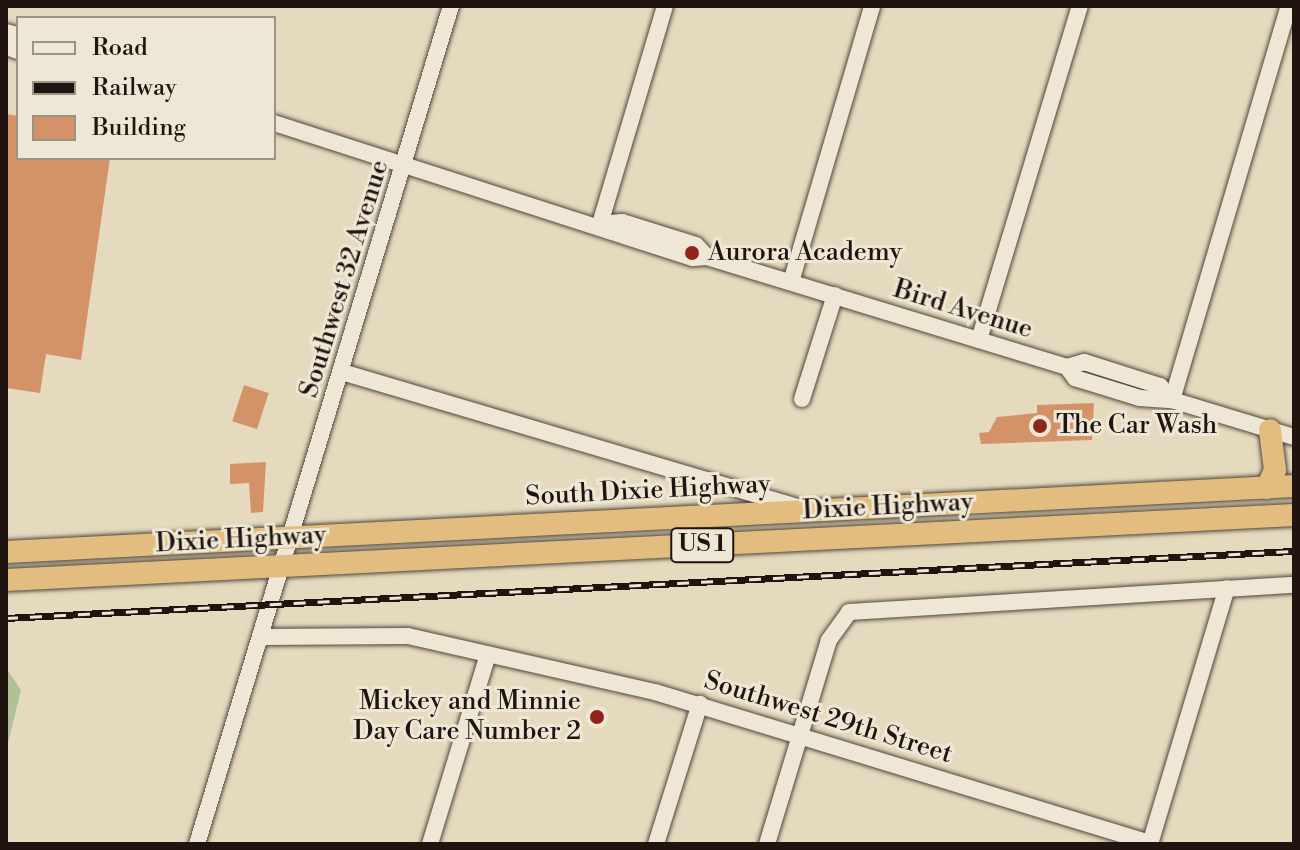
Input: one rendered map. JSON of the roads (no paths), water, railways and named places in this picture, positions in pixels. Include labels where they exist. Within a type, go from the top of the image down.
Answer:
[{"type":"highway","points":[[1267,488],[1276,460],[1270,430]]},
{"type":"highway","name":"South Dixie Highway","points":[[6,552],[1294,486]]},
{"type":"highway","name":"Dixie Highway","points":[[6,580],[1294,515]]},
{"type":"street","name":"Southwest 32 Avenue","points":[[197,844],[293,537],[451,6]]},
{"type":"street","points":[[600,224],[665,6]]},
{"type":"street","points":[[791,282],[872,6]]},
{"type":"street","points":[[979,340],[1080,6]]},
{"type":"street","points":[[1172,400],[1289,6]]},
{"type":"street","name":"Bird Avenue","points":[[276,124],[600,224],[629,239],[707,257],[1067,367],[1075,378],[1127,394],[1172,400],[1294,437]]},
{"type":"street","points":[[802,399],[835,295]]},
{"type":"street","points":[[342,372],[808,511]]},
{"type":"street","points":[[714,484],[720,515]]},
{"type":"street","points":[[767,844],[829,640],[845,614],[871,607],[1294,585]]},
{"type":"street","points":[[1150,843],[1227,588]]},
{"type":"street","name":"Southwest 29th Street","points":[[261,637],[392,633],[700,704],[1150,843]]},
{"type":"street","points":[[430,844],[487,657]]},
{"type":"street","points":[[656,844],[700,704]]},
{"type":"railway","points":[[6,618],[1294,551]]},
{"type":"place","name":"Aurora Academy","points":[[692,253]]},
{"type":"place","name":"The Car Wash","points":[[1040,426]]},
{"type":"place","name":"Mickey and Minnie Day Care Number 2","points":[[597,717]]}]
